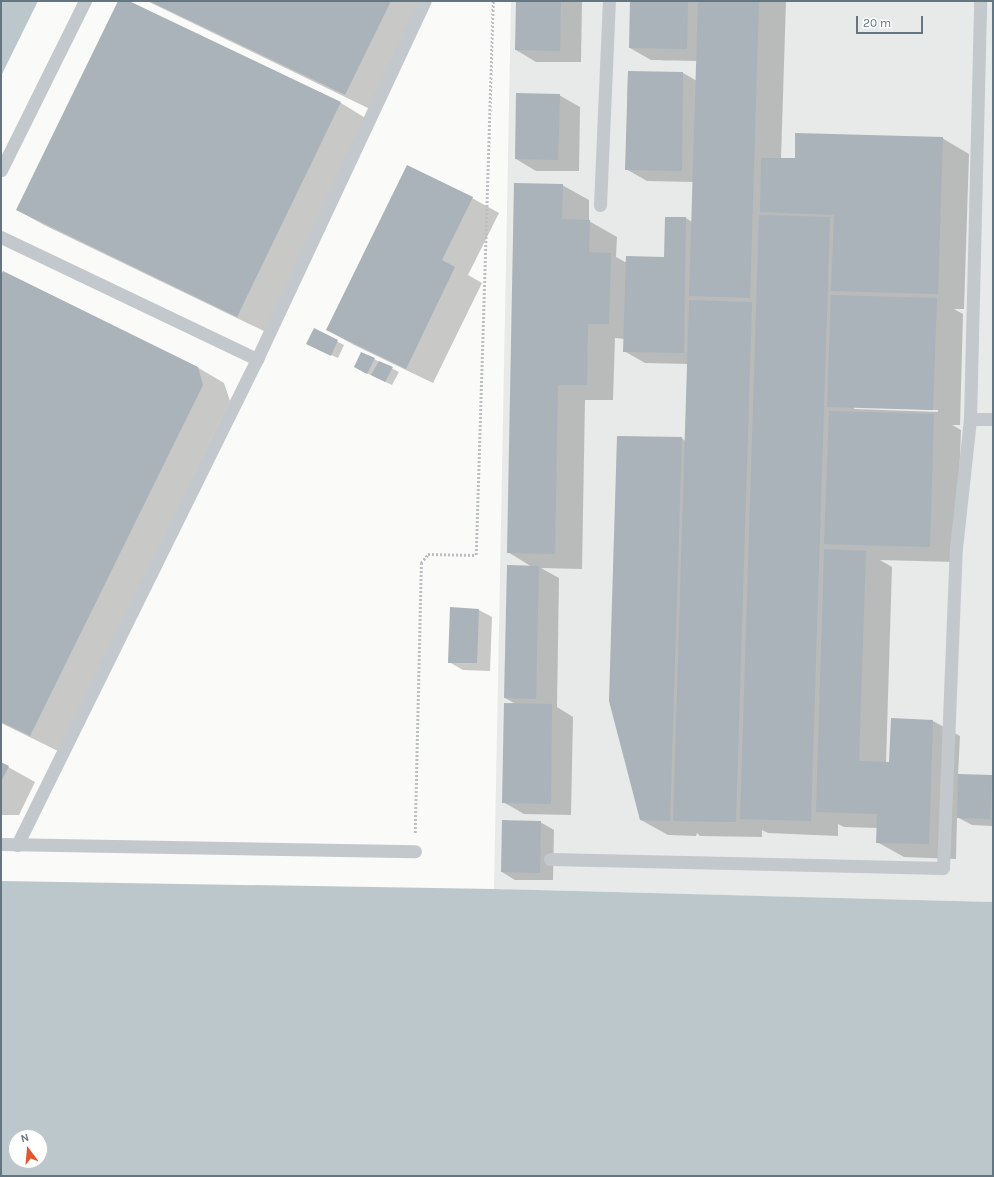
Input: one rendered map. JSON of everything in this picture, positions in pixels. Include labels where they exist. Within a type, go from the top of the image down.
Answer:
[{"type":"lane","points":[[1,170],[85,1]]},
{"type":"lane","points":[[18,845],[257,359],[425,1]]},
{"type":"lane","points":[[600,205],[609,1]]},
{"type":"lane","points":[[550,858],[943,868],[956,548],[970,419],[980,1]]},
{"type":"lane","points":[[1,237],[257,359]]},
{"type":"lane","points":[[970,419],[993,419]]},
{"type":"lane","points":[[1,844],[415,851]]},
{"type":"path","points":[[415,851],[421,563],[428,554],[476,555],[493,1]]},
{"type":"shaded area","points":[[1,1],[38,1],[1,76]]},
{"type":"shaded area","points":[[511,1],[993,1],[993,902],[494,889]]},
{"type":"shaded area","points":[[1,881],[494,889],[993,902],[993,1176],[1,1176]]},
{"type":"building","points":[[118,1],[129,1],[341,102],[237,317],[16,210]]},
{"type":"building","points":[[149,1],[391,1],[345,95]]},
{"type":"building","points":[[516,1],[561,1],[560,51],[515,50]]},
{"type":"building","points":[[630,1],[688,1],[687,49],[629,48]]},
{"type":"building","points":[[698,1],[759,1],[750,298],[689,296]]},
{"type":"building","points":[[628,71],[683,72],[682,171],[625,170]]},
{"type":"building","points":[[516,93],[560,94],[558,160],[515,159]]},
{"type":"building","points":[[795,133],[943,137],[938,294],[831,291],[834,215],[760,212],[761,158],[795,158]]},
{"type":"building","points":[[407,165],[473,197],[442,260],[455,267],[406,369],[326,330]]},
{"type":"building","points":[[514,183],[563,184],[562,219],[590,220],[589,252],[611,253],[609,324],[588,324],[587,385],[558,385],[555,554],[507,553]]},
{"type":"building","points":[[759,215],[830,217],[811,821],[740,819]]},
{"type":"building","points":[[665,217],[686,217],[684,353],[623,352],[626,256],[664,257]]},
{"type":"building","points":[[3,271],[198,367],[203,385],[30,736],[1,722],[1,275]]},
{"type":"building","points":[[831,295],[937,298],[933,410],[827,407]]},
{"type":"building","points":[[689,300],[752,302],[736,822],[673,821]]},
{"type":"building","points":[[314,328],[338,340],[331,356],[306,344]]},
{"type":"building","points":[[361,352],[375,358],[367,374],[354,367]]},
{"type":"building","points":[[379,361],[393,367],[385,382],[371,375]]},
{"type":"building","points":[[829,411],[934,414],[930,547],[824,544]]},
{"type":"building","points":[[617,436],[682,437],[670,821],[640,820],[609,701]]},
{"type":"building","points":[[824,549],[866,551],[859,761],[889,762],[891,718],[933,720],[929,844],[876,843],[877,814],[816,812]]},
{"type":"building","points":[[507,565],[539,566],[536,699],[504,698]]},
{"type":"building","points":[[450,607],[479,609],[477,663],[448,663]]},
{"type":"building","points":[[504,703],[552,704],[551,804],[502,803]]},
{"type":"building","points":[[1,762],[9,766],[1,782]]},
{"type":"building","points":[[958,774],[992,775],[990,819],[957,818]]},
{"type":"building","points":[[502,820],[541,821],[540,873],[501,872]]}]
